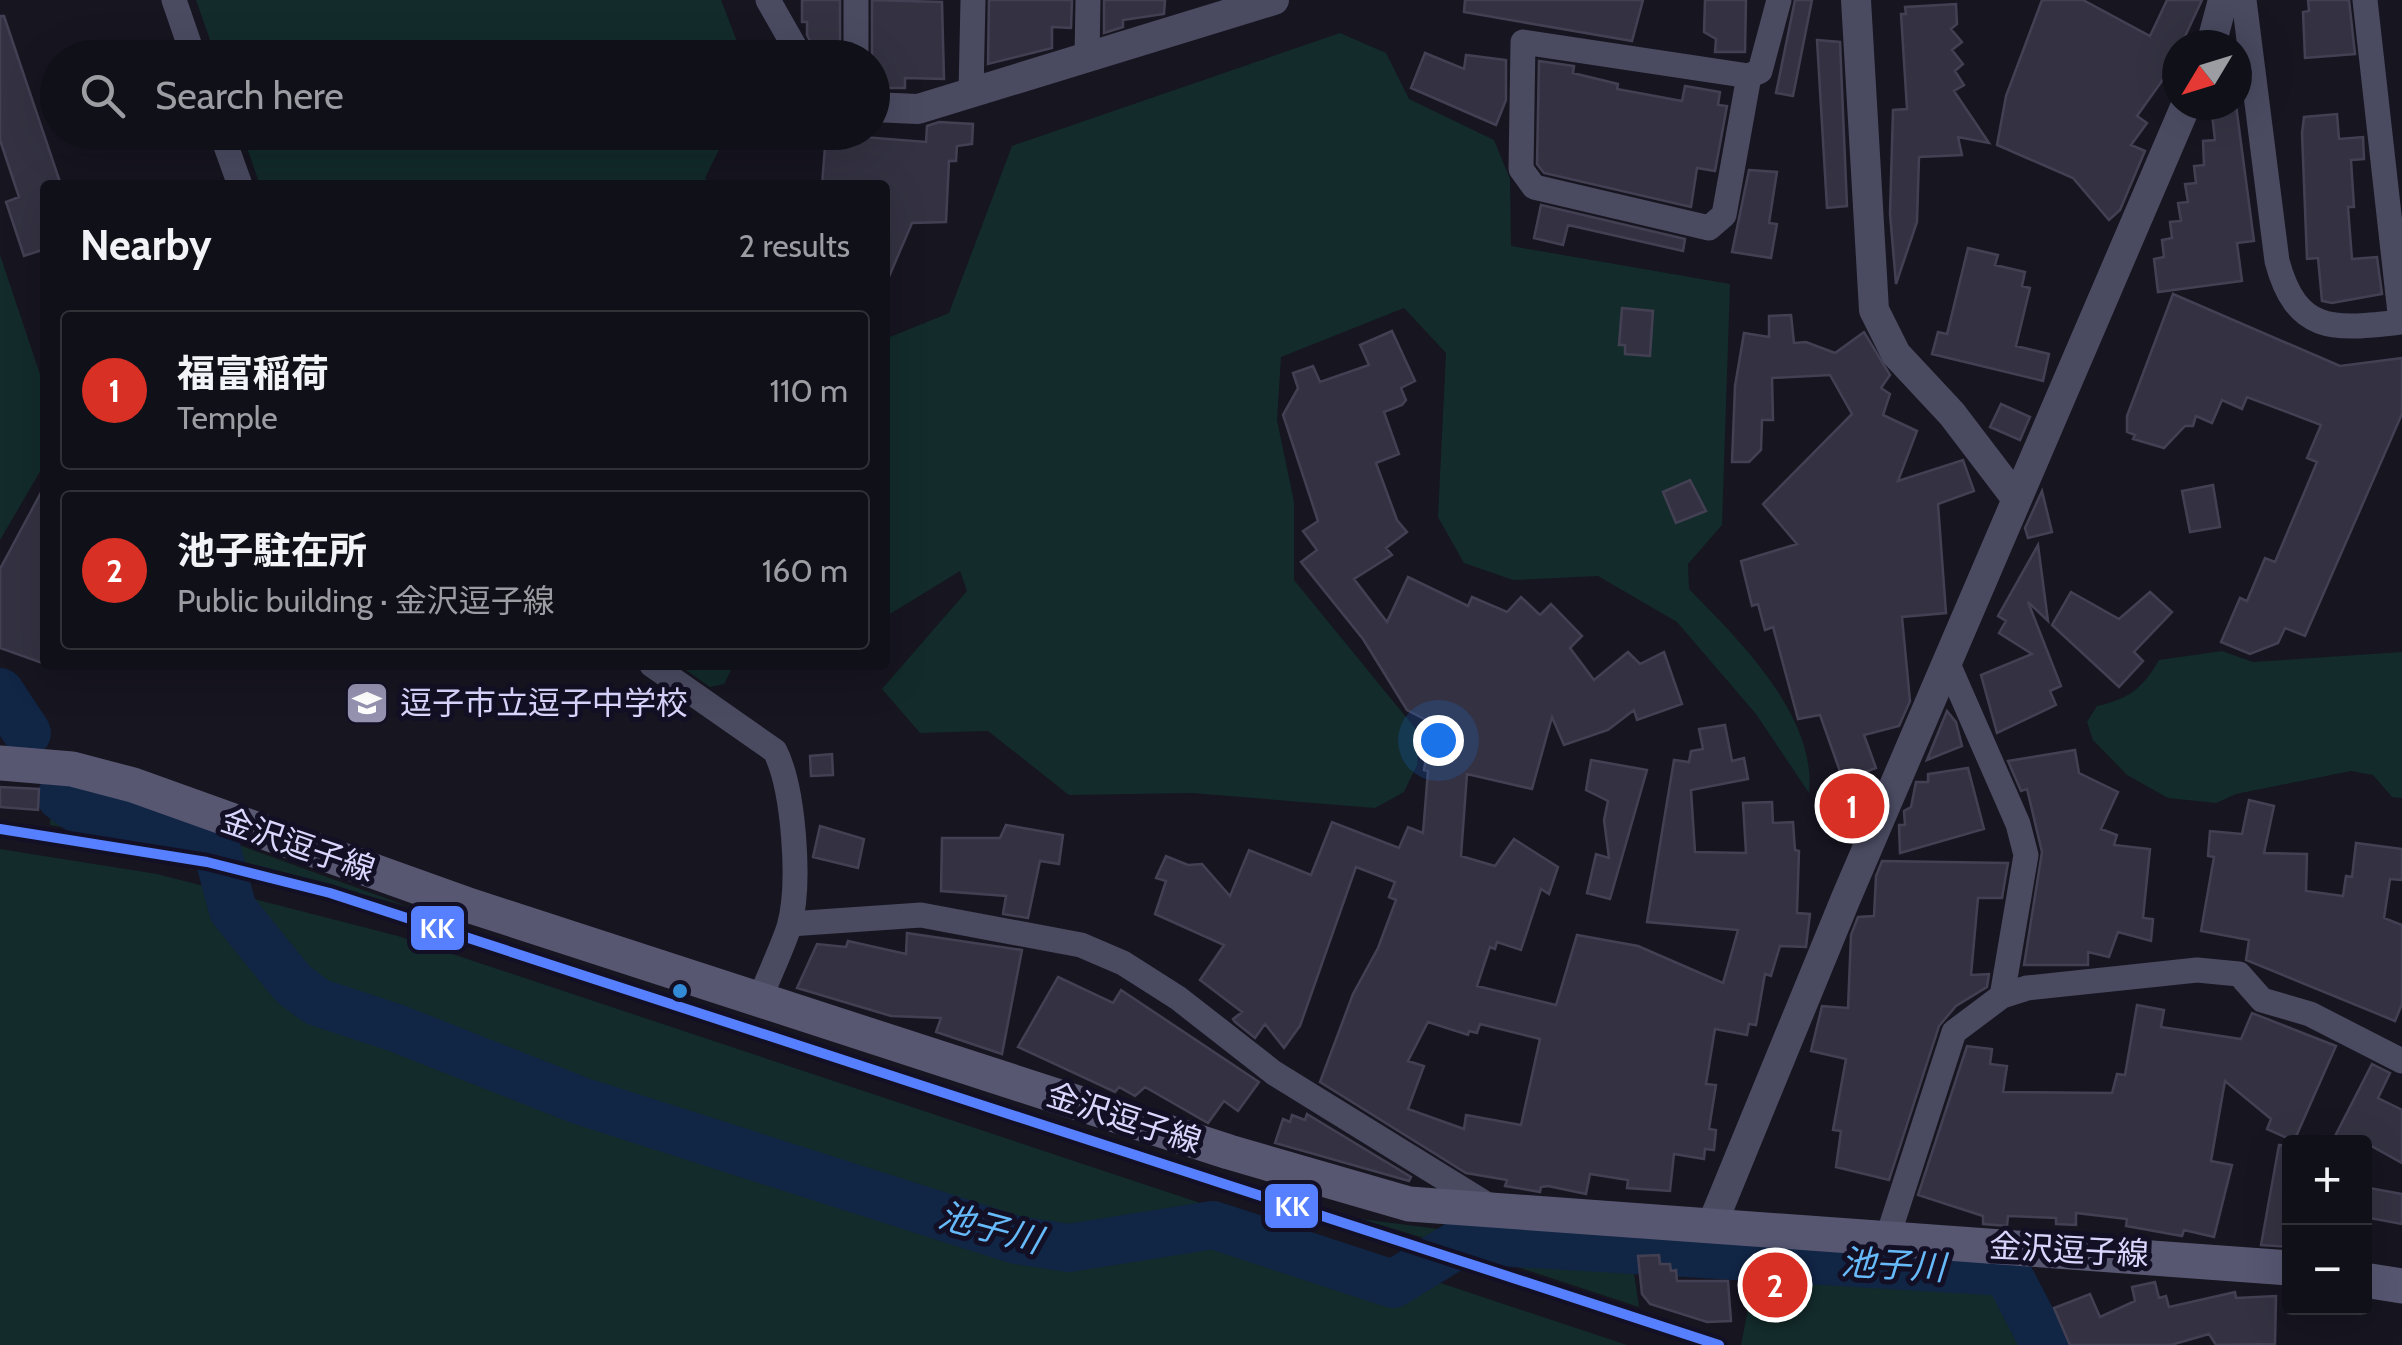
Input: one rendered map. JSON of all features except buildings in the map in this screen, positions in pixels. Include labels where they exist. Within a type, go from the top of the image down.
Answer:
[{"type":"main road","name":"金沢逗子線","points":[[0,763],[62,768],[119,781],[471,906],[1365,1194],[1409,1204],[2282,1267]]},
{"type":"main road","points":[[2372,1281],[2402,1286]]},
{"type":"street","points":[[174,0],[188,40]]},
{"type":"street","points":[[768,0],[791,40]]},
{"type":"street","points":[[856,0],[856,40]]},
{"type":"street","points":[[971,92],[972,0]]},
{"type":"street","points":[[1087,57],[1088,0]]},
{"type":"street","points":[[890,107],[918,108],[1087,57],[1208,10],[1274,0]]},
{"type":"street","points":[[1749,76],[1724,215],[1709,228],[1534,187],[1522,169],[1523,42],[1749,76],[1760,71],[1779,0]]},
{"type":"street","points":[[1856,0],[1874,310],[1896,354],[1952,414],[2016,498]]},
{"type":"street","points":[[2215,30],[2223,0]]},
{"type":"street","points":[[2244,0],[2284,290],[2302,313],[2326,326],[2401,322],[2365,0]]},
{"type":"street","points":[[1712,1227],[2016,498],[2180,120]]},
{"type":"street","points":[[227,150],[238,180]]},
{"type":"street","points":[[1948,664],[2018,824],[2026,855],[2002,996]]},
{"type":"street","points":[[659,670],[775,751],[785,771],[794,878],[790,924],[760,999]]},
{"type":"street","points":[[790,924],[922,915],[1081,945],[1123,964],[1178,998],[1274,1073],[1498,1212]]},
{"type":"street","points":[[1888,1240],[1954,1032],[2002,996],[2027,988],[2197,970],[2239,974],[2262,1000],[2310,1014],[2402,1061]]},
{"type":"green space","points":[[196,0],[721,0],[736,40],[210,40]]},
{"type":"green space","points":[[1340,33],[1386,53],[1409,99],[1494,140],[1510,179],[1511,246],[1730,284],[1722,525],[1688,564],[1689,589],[1751,656],[1788,708],[1808,764],[1809,793],[1756,714],[1677,622],[1598,576],[1513,580],[1464,563],[1438,517],[1446,353],[1404,308],[1281,357],[1277,420],[1294,502],[1294,580],[1419,733],[1417,765],[1404,792],[1375,808],[1192,793],[1069,795],[988,731],[920,733],[882,689],[967,591],[960,571],[890,614],[890,337],[949,313],[1012,146]]},
{"type":"green space","points":[[248,150],[719,150],[707,180],[258,180]]},
{"type":"green space","points":[[0,255],[40,374],[40,472],[0,540]]},
{"type":"green space","points":[[2222,651],[2253,662],[2402,652],[2402,798],[2392,797],[2373,775],[2351,771],[2236,794],[2216,803],[2168,798],[2127,775],[2093,740],[2087,722],[2097,706],[2134,691],[2159,660]]},
{"type":"green space","points":[[686,670],[731,670],[724,684],[710,687]]},
{"type":"green space","points":[[51,790],[90,798],[204,835],[207,852],[50,825]]},
{"type":"green space","points":[[236,844],[407,906],[236,861]]},
{"type":"green space","points":[[0,849],[157,874],[398,936],[1627,1345],[0,1345]]},
{"type":"green space","points":[[1361,1219],[1454,1231],[1437,1242]]},
{"type":"green space","points":[[1478,1245],[1631,1253],[1639,1307],[1469,1251]]},
{"type":"green space","points":[[1798,1269],[2006,1283],[2034,1345],[1741,1345],[1752,1289],[1798,1291]]},
{"type":"waterway","name":"池子川","points":[[0,692],[27,733]]},
{"type":"waterway","name":"池子川","points":[[61,797],[76,808],[215,843],[233,910],[293,984],[317,1002],[396,1028],[581,1101],[1016,1240],[1069,1248],[1213,1225],[1393,1284],[1465,1240],[2007,1272],[2045,1345]]},
{"type":"transit line","name":"KK","points":[[0,829],[207,862],[330,893],[1719,1345]]},
{"type":"place","name":"逗子市立逗子中学校","points":[[367,703]]},
{"type":"place","name":"福富稲荷","points":[[1852,806]]},
{"type":"place","name":"池子駐在所","points":[[1775,1285]]}]
